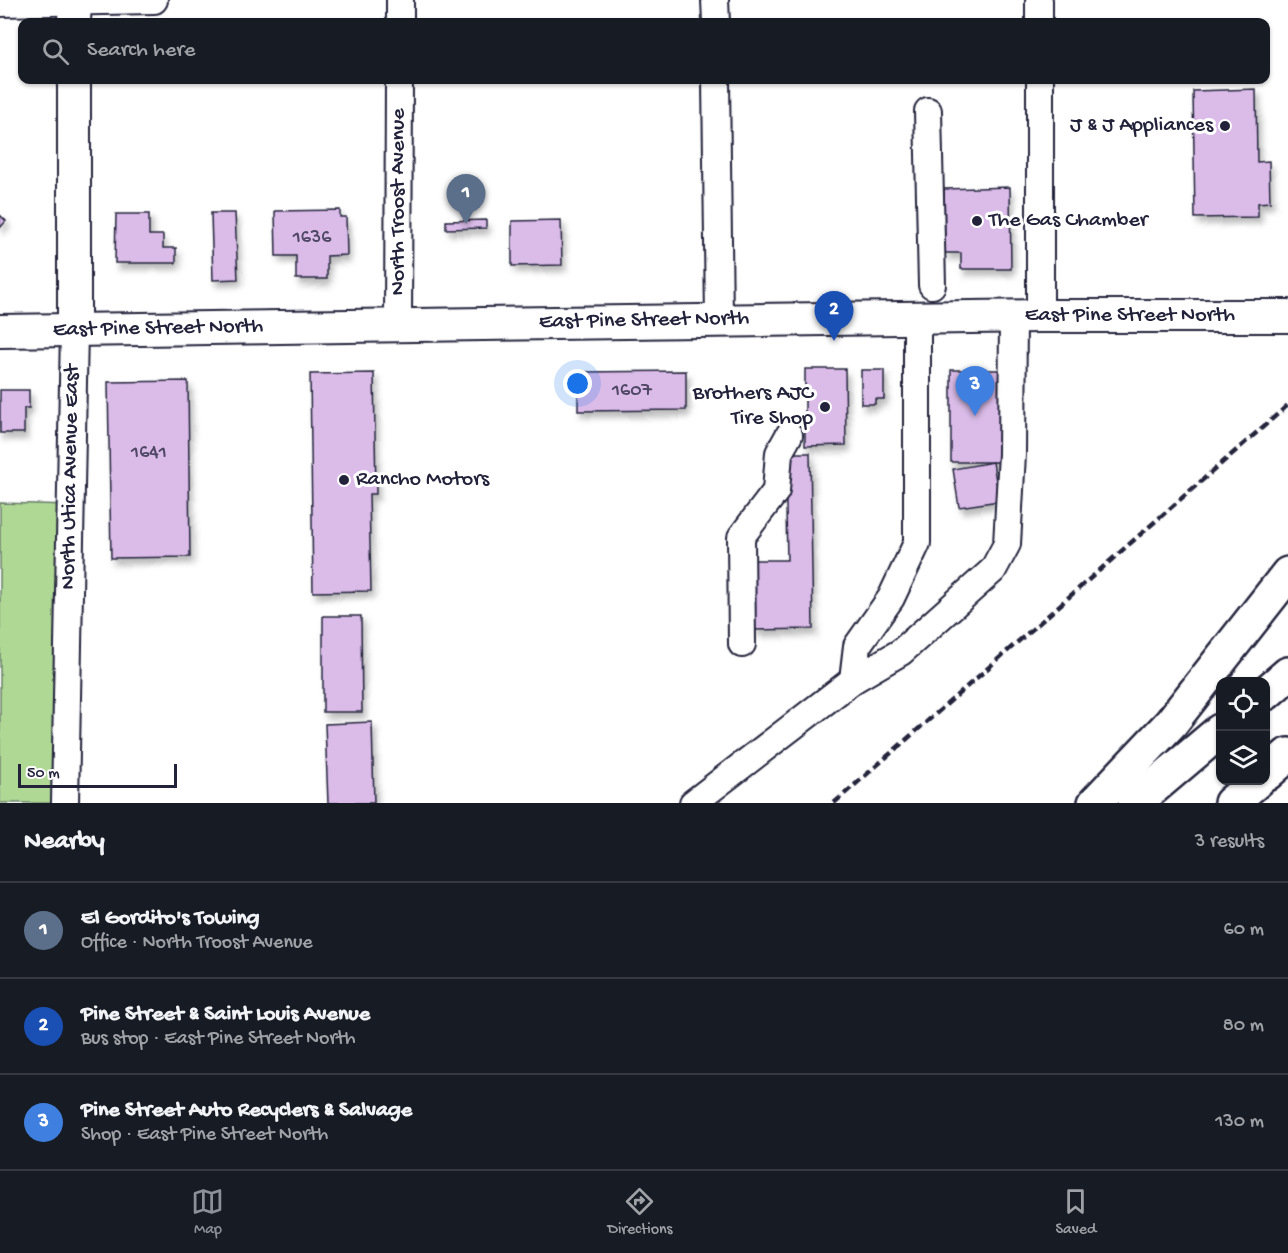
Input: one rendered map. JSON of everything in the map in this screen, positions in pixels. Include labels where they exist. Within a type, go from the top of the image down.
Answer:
[{"type":"highway","points":[[1095,803],[1171,723],[1288,574]]},
{"type":"highway","points":[[1270,690],[1288,674]]},
{"type":"highway","points":[[1135,803],[1216,735]]},
{"type":"highway","points":[[1270,771],[1288,755]]},
{"type":"highway","points":[[1231,803],[1252,785]]},
{"type":"main road","name":"North Utica Avenue East","points":[[74,84],[74,330]]},
{"type":"main road","name":"East Pine Street North","points":[[0,331],[1027,316],[1288,316]]},
{"type":"street","points":[[0,3],[75,8],[154,0]]},
{"type":"street","points":[[400,0],[400,18]]},
{"type":"street","points":[[715,0],[716,18]]},
{"type":"street","points":[[1039,0],[1039,18]]},
{"type":"street","name":"North Troost Avenue","points":[[398,325],[399,84]]},
{"type":"street","points":[[716,84],[719,320]]},
{"type":"street","points":[[693,803],[854,680],[901,652],[993,570],[1007,544],[1012,454],[1027,316],[1040,84]]},
{"type":"street","points":[[928,111],[932,285]]},
{"type":"street","points":[[854,680],[857,646],[891,598],[917,543],[917,318]]},
{"type":"street","name":"North Utica Avenue East","points":[[65,803],[74,330]]},
{"type":"street","points":[[742,644],[741,537],[776,491],[779,453],[789,435]]},
{"type":"green space","points":[[0,503],[71,505],[68,803],[0,803]]},
{"type":"building","name":"J & J Appliances","points":[[1256,89],[1257,162],[1269,161],[1270,202],[1258,203],[1258,217],[1195,218],[1193,91]]},
{"type":"building","name":"The Gas Chamber","points":[[1010,187],[1011,269],[961,269],[961,253],[945,253],[944,189]]},
{"type":"building","points":[[340,210],[340,217],[346,217],[347,255],[327,256],[327,279],[296,279],[296,256],[276,256],[275,211]]},
{"type":"building","points":[[211,213],[235,213],[238,279],[213,280]]},
{"type":"building","points":[[116,214],[149,214],[149,235],[163,235],[163,248],[176,248],[176,263],[115,263]]},
{"type":"building","points":[[0,215],[6,221],[0,228]]},
{"type":"building","points":[[486,220],[486,228],[446,229],[446,221]]},
{"type":"building","points":[[561,220],[562,265],[512,266],[512,221]]},
{"type":"building","name":"Brothers AJC Tire Shop","points":[[805,369],[845,369],[846,445],[805,446]]},
{"type":"building","points":[[861,370],[884,370],[884,399],[875,399],[875,404],[861,404]]},
{"type":"building","points":[[951,370],[999,370],[999,462],[951,462]]},
{"type":"building","points":[[686,371],[686,410],[578,411],[578,372]]},
{"type":"building","name":"Rancho Motors","points":[[374,373],[376,494],[369,494],[371,591],[313,592],[310,374]]},
{"type":"building","points":[[188,381],[190,557],[111,558],[108,382]]},
{"type":"building","points":[[0,390],[29,390],[29,408],[24,408],[24,433],[0,433]]},
{"type":"building","points":[[785,453],[810,453],[813,629],[754,630],[752,560],[787,560]]},
{"type":"building","points":[[993,462],[999,501],[959,507],[953,469]]},
{"type":"building","points":[[323,616],[361,616],[362,712],[323,712]]},
{"type":"building","points":[[372,722],[374,803],[328,803],[325,724]]},
{"type":"railway","points":[[834,803],[1288,405]]},
{"type":"place","name":"J & J Appliances","points":[[1225,126]]},
{"type":"place","name":"The Gas Chamber","points":[[977,221]]},
{"type":"place","name":"El Gordito's Towing","points":[[466,224]]},
{"type":"place","name":"Pine Street & Saint Louis Avenue","points":[[834,341]]},
{"type":"place","name":"Brothers AJC Tire Shop","points":[[825,407]]},
{"type":"place","name":"Pine Street Auto Recyclers & Salvage","points":[[975,416]]},
{"type":"place","name":"Rancho Motors","points":[[344,480]]}]
